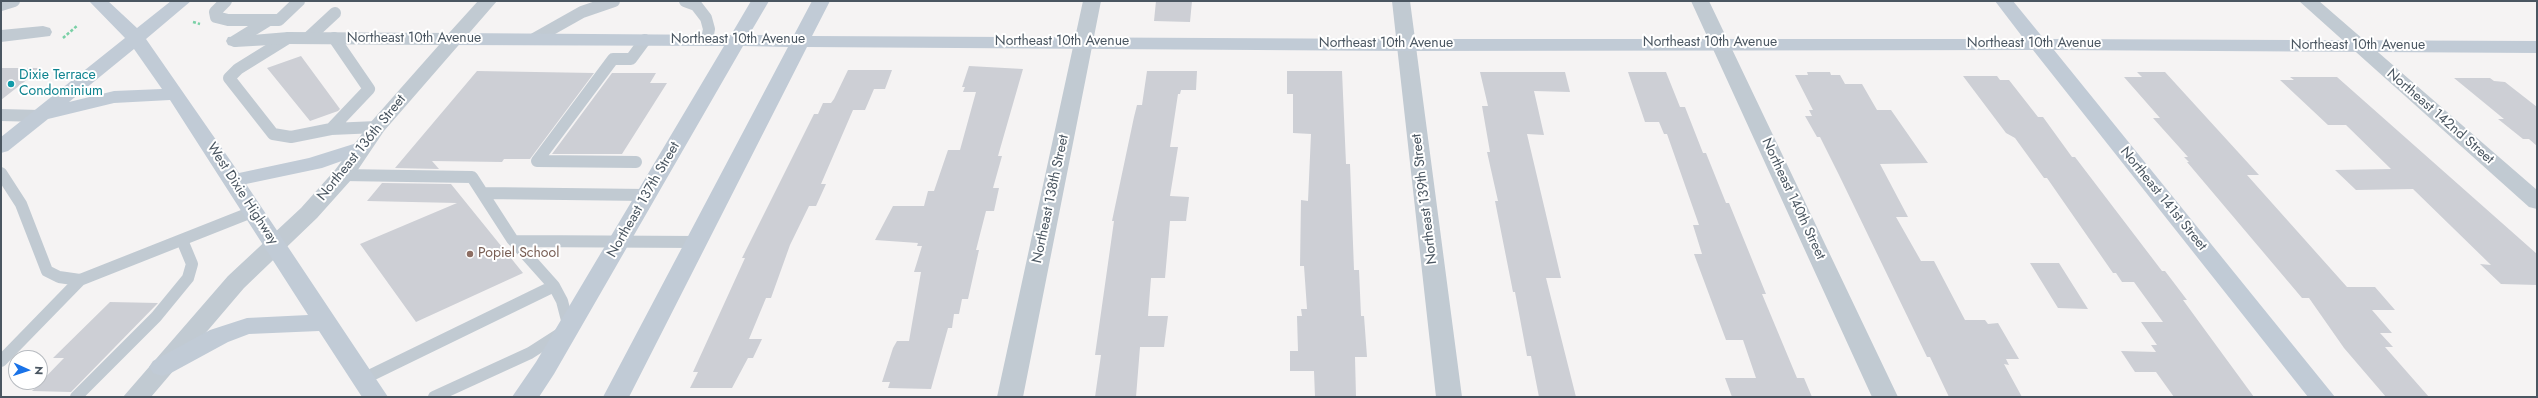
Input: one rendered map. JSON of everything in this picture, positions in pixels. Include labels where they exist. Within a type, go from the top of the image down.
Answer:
[{"type":"street","name":"West Dixie Highway","points":[[98,1],[136,38],[176,94],[252,212],[369,388]]},
{"type":"street","points":[[1,147],[182,1]]},
{"type":"street","name":"Northeast 136th Street","points":[[136,397],[236,282],[276,246],[353,164],[360,148],[377,127],[488,1]]},
{"type":"street","name":"Northeast 137th Street","points":[[525,397],[569,328],[760,1]]},
{"type":"street","points":[[616,397],[821,1]]},
{"type":"street","name":"Northeast 138th Street","points":[[1010,397],[1092,1]]},
{"type":"street","name":"Northeast 139th Street","points":[[1401,1],[1449,397]]},
{"type":"street","name":"Northeast 140th Street","points":[[1700,1],[1721,43],[1885,397]]},
{"type":"street","name":"Northeast 141st Street","points":[[2004,1],[2322,397]]},
{"type":"street","name":"Northeast 142nd Street","points":[[2308,1],[2537,202]]},
{"type":"street","points":[[1,36],[43,32]]},
{"type":"street","name":"Northeast 10th Avenue","points":[[236,41],[288,38],[334,38],[1407,45],[1721,43],[2537,47]]},
{"type":"street","points":[[40,116],[114,97],[176,94]]},
{"type":"street","points":[[232,181],[314,163],[360,148]]},
{"type":"street","points":[[162,367],[219,336],[248,326],[261,324],[326,322]]},
{"type":"lane","points":[[1,5],[14,1]]},
{"type":"lane","points":[[226,1],[215,12],[216,17],[228,20],[274,20]]},
{"type":"lane","points":[[236,41],[274,20],[299,1]]},
{"type":"lane","points":[[534,39],[582,12],[614,1]]},
{"type":"lane","points":[[684,1],[696,5],[706,18],[709,29],[707,40]]},
{"type":"lane","points":[[308,38],[335,13]]},
{"type":"lane","points":[[288,38],[238,69],[229,78],[273,134],[291,137],[331,129],[377,127]]},
{"type":"lane","points":[[331,129],[369,89],[334,38]]},
{"type":"lane","points":[[636,162],[537,161],[613,59],[631,59],[645,40]]},
{"type":"lane","points":[[1,115],[40,116]]},
{"type":"lane","points":[[1,173],[5,176],[21,204],[47,271],[59,277],[80,280]]},
{"type":"lane","points":[[343,175],[472,177],[514,241],[554,286],[562,301],[569,328],[530,353],[434,397]]},
{"type":"lane","points":[[483,193],[646,195]]},
{"type":"lane","points":[[1,361],[80,280],[252,212]]},
{"type":"lane","points":[[76,397],[156,317],[188,278],[192,264],[182,240]]},
{"type":"lane","points":[[514,241],[697,242]]},
{"type":"lane","points":[[369,388],[554,286]]},
{"type":"building","points":[[1156,1],[1192,1],[1190,22],[1154,21]]},
{"type":"building","points":[[301,56],[340,109],[338,111],[310,121],[267,68]]},
{"type":"building","points":[[969,66],[1023,69],[998,156],[1002,156],[993,188],[999,188],[994,211],[986,211],[976,250],[979,250],[968,299],[962,299],[959,314],[954,314],[952,328],[948,328],[931,389],[888,388],[890,382],[882,382],[893,348],[897,341],[909,341],[921,272],[914,272],[922,246],[917,246],[918,243],[875,240],[893,206],[924,206],[928,191],[934,191],[948,150],[960,150],[976,92],[963,92],[965,87],[962,87]]},
{"type":"building","name":"Dixie Terrace Condominium","points":[[1,68],[42,68],[1,100]]},
{"type":"building","points":[[848,70],[892,70],[885,89],[874,89],[865,110],[853,110],[821,184],[826,184],[816,206],[809,206],[790,245],[771,298],[766,298],[749,339],[762,339],[753,358],[748,358],[732,388],[690,388],[698,372],[693,372],[745,258],[742,258],[814,114],[818,114],[823,103],[831,103]]},
{"type":"building","points":[[477,71],[594,73],[530,159],[504,159],[502,162],[432,161],[439,169],[395,168]]},
{"type":"building","points":[[1147,71],[1197,71],[1196,90],[1181,90],[1180,94],[1178,94],[1170,147],[1178,147],[1170,196],[1189,197],[1186,221],[1170,221],[1165,278],[1151,278],[1148,316],[1168,316],[1164,347],[1140,347],[1136,397],[1095,397],[1101,355],[1095,355],[1114,221],[1112,221],[1137,105],[1142,105]]},
{"type":"building","points":[[1287,71],[1342,71],[1346,164],[1350,164],[1354,270],[1359,270],[1361,316],[1364,316],[1367,357],[1355,357],[1356,397],[1315,397],[1314,371],[1290,371],[1290,351],[1298,351],[1297,316],[1302,316],[1301,309],[1307,309],[1304,266],[1300,266],[1301,200],[1308,201],[1311,134],[1293,133],[1293,94],[1287,94]]},
{"type":"building","points":[[1480,72],[1565,72],[1570,92],[1534,91],[1544,135],[1527,134],[1561,278],[1546,278],[1576,397],[1539,397],[1531,356],[1527,356],[1495,201],[1498,201],[1487,152],[1490,152],[1482,106],[1488,106]]},
{"type":"building","points":[[1628,72],[1666,72],[1680,107],[1685,107],[1703,153],[1706,153],[1726,203],[1729,203],[1766,294],[1762,294],[1797,378],[1804,378],[1812,397],[1732,397],[1725,378],[1756,378],[1743,340],[1726,340],[1694,254],[1702,254],[1693,225],[1699,225],[1667,134],[1664,134],[1659,122],[1645,122]]},
{"type":"building","points":[[1807,72],[1830,72],[1831,75],[1840,75],[1845,84],[1862,84],[1877,110],[1891,110],[1928,163],[1880,164],[1908,217],[1896,217],[1921,261],[1934,261],[1965,320],[1985,320],[1988,324],[1998,323],[2019,359],[2006,359],[2009,365],[2004,364],[2022,397],[1949,397],[1930,357],[1927,357],[1820,137],[1817,137],[1805,116],[1812,116],[1809,110],[1813,110],[1795,75],[1808,75]]},
{"type":"building","points":[[2137,72],[2165,72],[2259,175],[2247,175],[2347,287],[2375,287],[2395,310],[2372,310],[2392,333],[2380,333],[2393,347],[2385,347],[2429,397],[2386,397],[2344,348],[2309,298],[2302,298],[2184,157],[2188,157],[2153,118],[2160,118],[2124,77],[2142,77]]},
{"type":"building","points":[[612,73],[656,73],[650,83],[667,83],[622,154],[552,154]]},
{"type":"building","points":[[1963,76],[1997,76],[2000,80],[2009,80],[2038,117],[2043,117],[2072,157],[2075,157],[2162,271],[2165,271],[2187,300],[2183,300],[2254,397],[2174,397],[2156,372],[2135,372],[2121,351],[2156,352],[2151,345],[2157,345],[2141,322],[2163,322],[2134,282],[2122,282],[2116,273],[2113,273],[2047,178],[2044,178],[2015,138],[2006,133]]},
{"type":"building","points":[[2290,77],[2337,77],[2537,254],[2537,285],[2501,284],[2480,264],[2491,265],[2413,189],[2356,190],[2335,170],[2391,169],[2346,125],[2328,125],[2280,80],[2294,80]]},
{"type":"building","points":[[2454,78],[2490,78],[2494,81],[2505,82],[2537,107],[2537,146],[2529,139],[2523,139],[2498,119],[2504,119]]},
{"type":"building","points":[[382,183],[451,184],[523,273],[416,322],[360,244],[457,203],[367,201]]},
{"type":"building","points":[[2030,263],[2059,263],[2088,309],[2058,308]]},
{"type":"building","points":[[110,302],[158,303],[71,392],[32,391],[48,390],[48,374],[64,358],[53,358]]},
{"type":"place","name":"Dixie Terrace Condominium","points":[[11,84]]},
{"type":"place","name":"Popiel School","points":[[470,254]]}]
